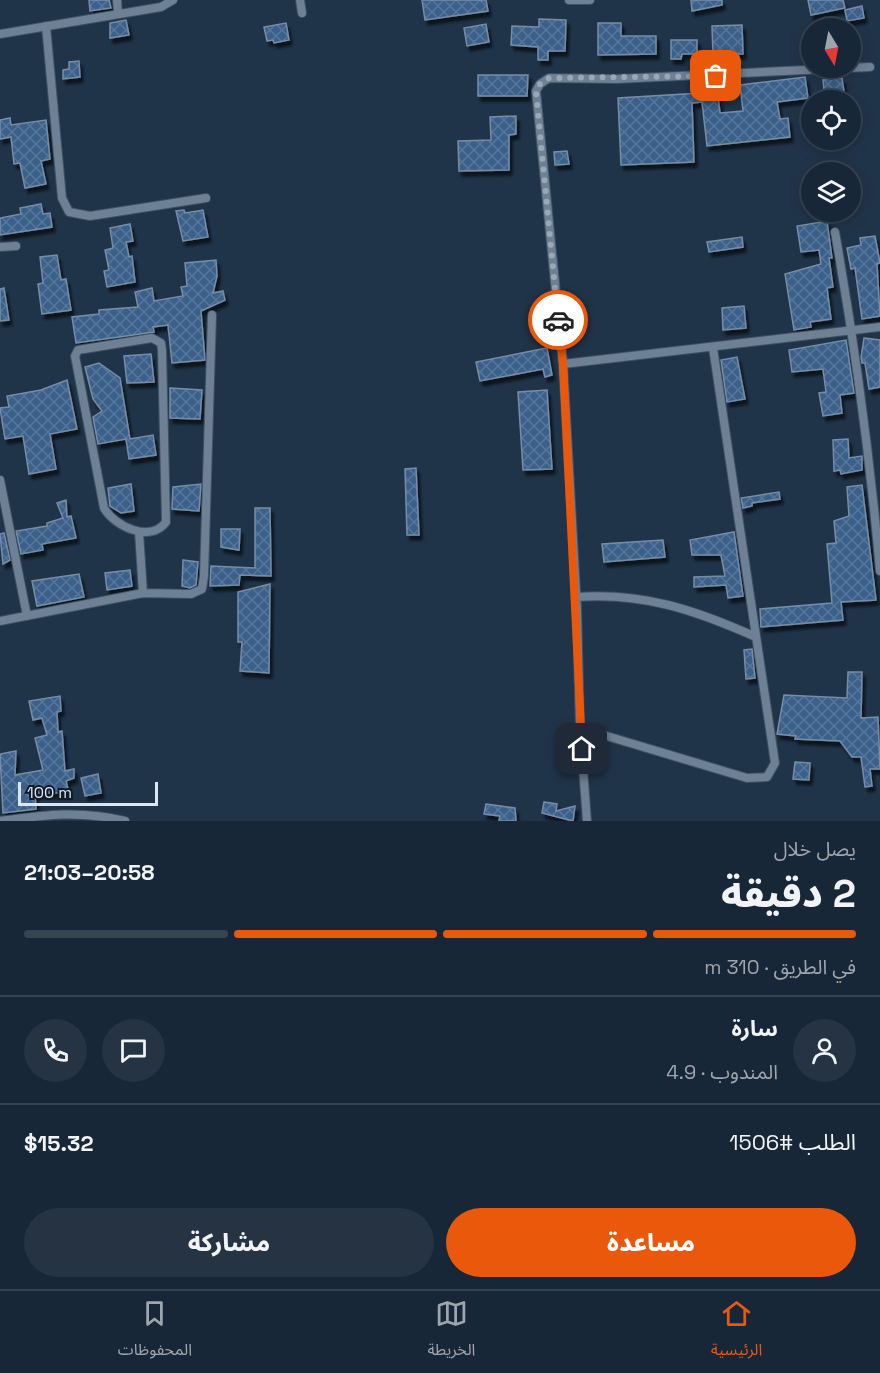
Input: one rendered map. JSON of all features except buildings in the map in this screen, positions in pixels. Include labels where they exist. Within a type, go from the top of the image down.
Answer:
[{"type":"street","points":[[117,0],[118,14]]},
{"type":"street","points":[[0,34],[161,6],[173,0]]},
{"type":"street","points":[[300,0],[302,13]]},
{"type":"street","points":[[569,0],[590,0]]},
{"type":"street","points":[[46,26],[62,198],[69,212],[90,216],[206,198]]},
{"type":"street","points":[[589,820],[580,728],[576,597],[563,364],[541,162],[536,92],[540,84],[549,78],[616,79],[870,67]]},
{"type":"street","points":[[835,232],[853,331],[870,461],[880,571]]},
{"type":"street","points":[[0,247],[16,246]]},
{"type":"street","points":[[0,621],[143,593],[191,594],[198,592],[203,584],[212,315]]},
{"type":"street","points":[[563,364],[880,327]]},
{"type":"street","points":[[152,338],[161,343],[162,350],[166,522],[160,530],[151,534],[140,532],[115,520],[104,508],[75,356],[78,350],[152,338]]},
{"type":"street","points":[[580,728],[747,778],[767,777],[775,763],[713,348]]},
{"type":"street","points":[[0,480],[27,616]]},
{"type":"street","points":[[140,532],[143,593]]},
{"type":"street","points":[[576,597],[610,594],[660,602],[706,616],[756,637]]},
{"type":"street","points":[[0,821],[69,813],[100,815],[125,821]]},
{"type":"way so far","points":[[558,320],[542,174],[536,92],[540,84],[549,78],[616,79],[716,76]]},
{"type":"route","points":[[558,320],[563,364],[577,609],[582,749]]}]
